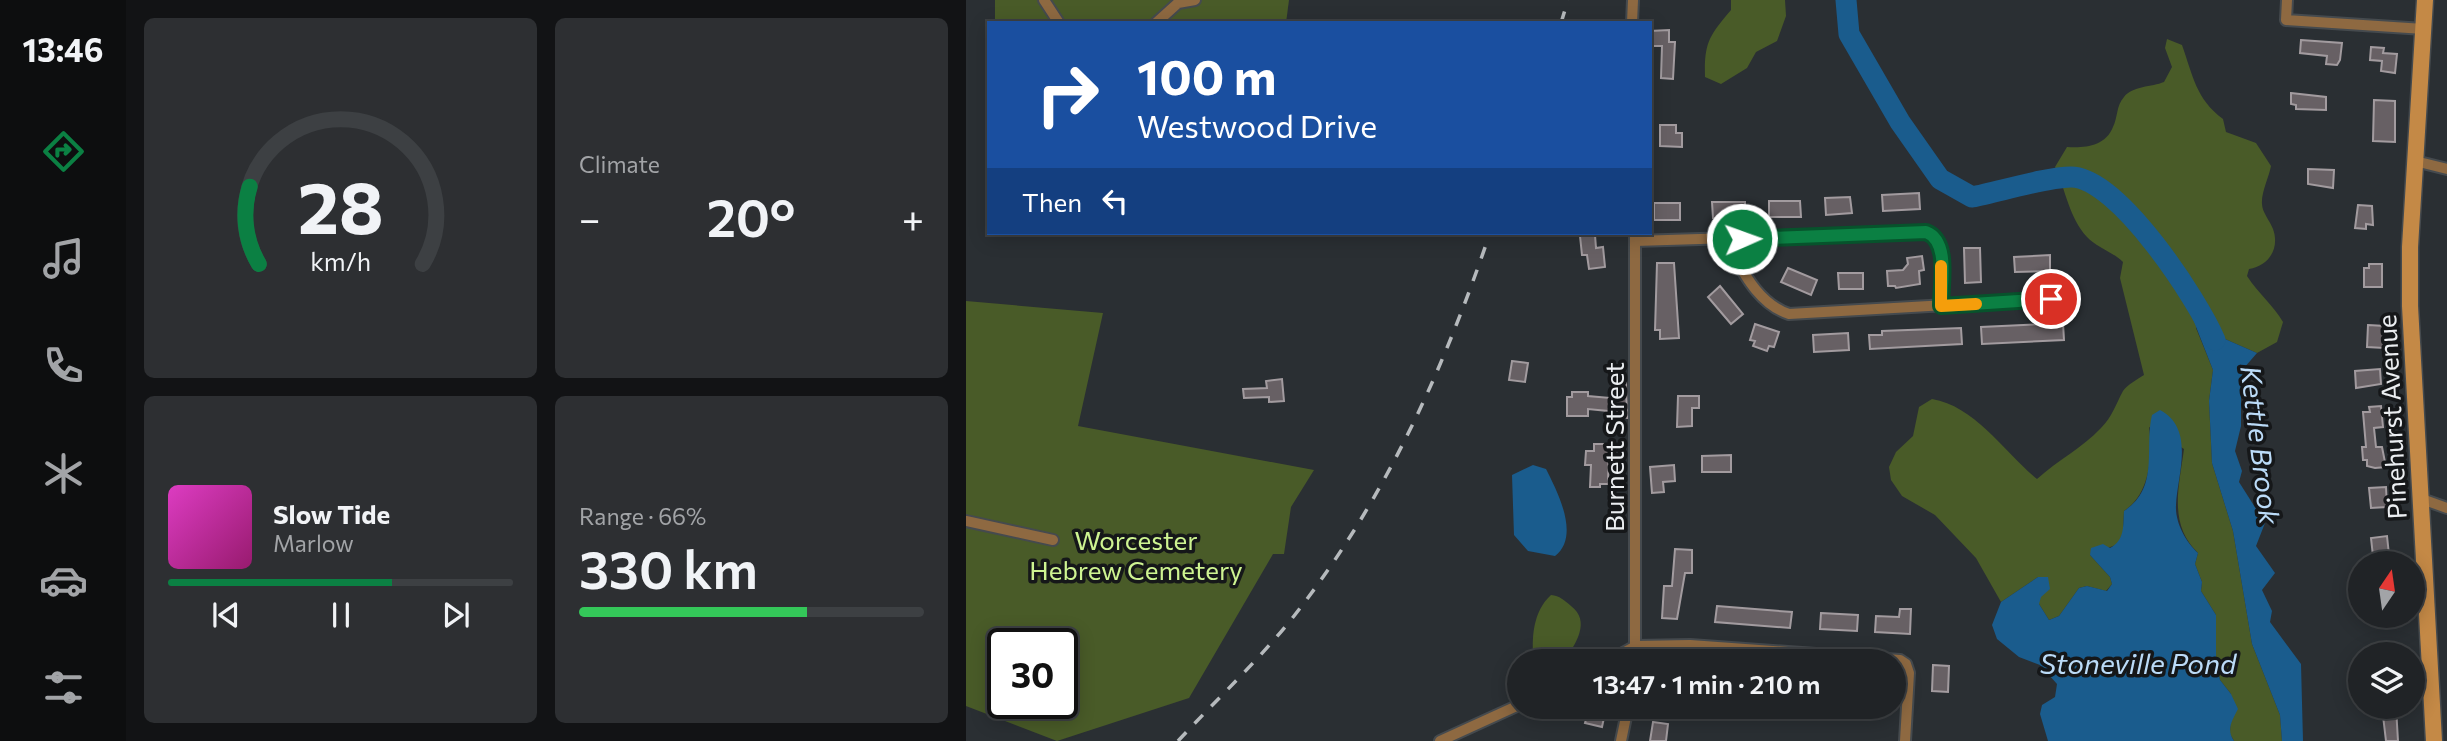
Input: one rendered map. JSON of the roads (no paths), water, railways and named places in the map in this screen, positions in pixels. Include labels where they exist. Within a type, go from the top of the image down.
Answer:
[{"type":"main road","name":"Pinehurst Avenue","points":[[2425,0],[2410,294],[2434,741]]},
{"type":"street","points":[[1044,0],[1058,21]]},
{"type":"street","points":[[1158,21],[1178,3],[1195,0]]},
{"type":"street","points":[[1632,19],[1633,0]]},
{"type":"street","points":[[2287,0],[2286,20],[2424,29]]},
{"type":"street","points":[[2416,161],[2447,169]]},
{"type":"street","points":[[1635,237],[1724,239],[1926,232],[1935,236],[1941,245],[1941,306]]},
{"type":"street","name":"Burnett Street","points":[[1635,237],[1636,649]]},
{"type":"street","points":[[1724,239],[1760,296],[1789,314],[2051,299]]},
{"type":"street","points":[[2419,498],[2447,508]]},
{"type":"street","points":[[966,521],[1053,540]]},
{"type":"street","points":[[1631,649],[1636,646],[1690,645],[1900,660],[1906,664],[1909,673],[1905,741]]},
{"type":"street","points":[[1440,741],[1507,710]]},
{"type":"street","points":[[1621,741],[1626,719]]},
{"type":"water","name":"Stoneville Pond","points":[[2191,314],[2204,314],[2225,339],[2257,353],[2244,368],[2241,380],[2241,426],[2235,451],[2242,471],[2239,482],[2265,523],[2256,546],[2275,573],[2262,590],[2272,611],[2270,622],[2301,664],[2303,741],[2282,741],[2280,715],[2252,644],[2233,531],[2212,463],[2209,401],[2213,370]]},
{"type":"water","name":"Stoneville Pond","points":[[2160,410],[2171,418],[2181,441],[2177,519],[2189,543],[2198,553],[2195,564],[2202,582],[2201,591],[2216,615],[2216,664],[2220,680],[2238,709],[2230,729],[2234,741],[2048,741],[2040,714],[2042,705],[2055,697],[2057,684],[2040,665],[2019,657],[1997,639],[1992,625],[2001,602],[2038,577],[2048,577],[2050,589],[2041,597],[2039,604],[2049,620],[2059,616],[2079,588],[2087,586],[2107,591],[2112,584],[2110,577],[2090,555],[2091,548],[2103,544],[2110,548],[2121,537],[2124,511],[2135,502],[2147,479],[2152,415]]},
{"type":"water","points":[[1533,465],[1546,469],[1564,513],[1566,537],[1563,547],[1555,556],[1528,551],[1514,535],[1512,475]]},
{"type":"waterway","name":"Kettle Brook","points":[[1846,0],[1849,34],[1900,122],[1940,179],[1972,197],[2061,178],[2071,177],[2090,182],[2133,218],[2154,244],[2192,298],[2215,340]]},
{"type":"railway","points":[[1562,21],[1568,0]]},
{"type":"railway","points":[[1178,741],[1281,632],[1327,572],[1356,527],[1384,480],[1431,384],[1489,235]]},
{"type":"park label","name":"Worcester Hebrew Cemetery","points":[[1136,554]]}]
